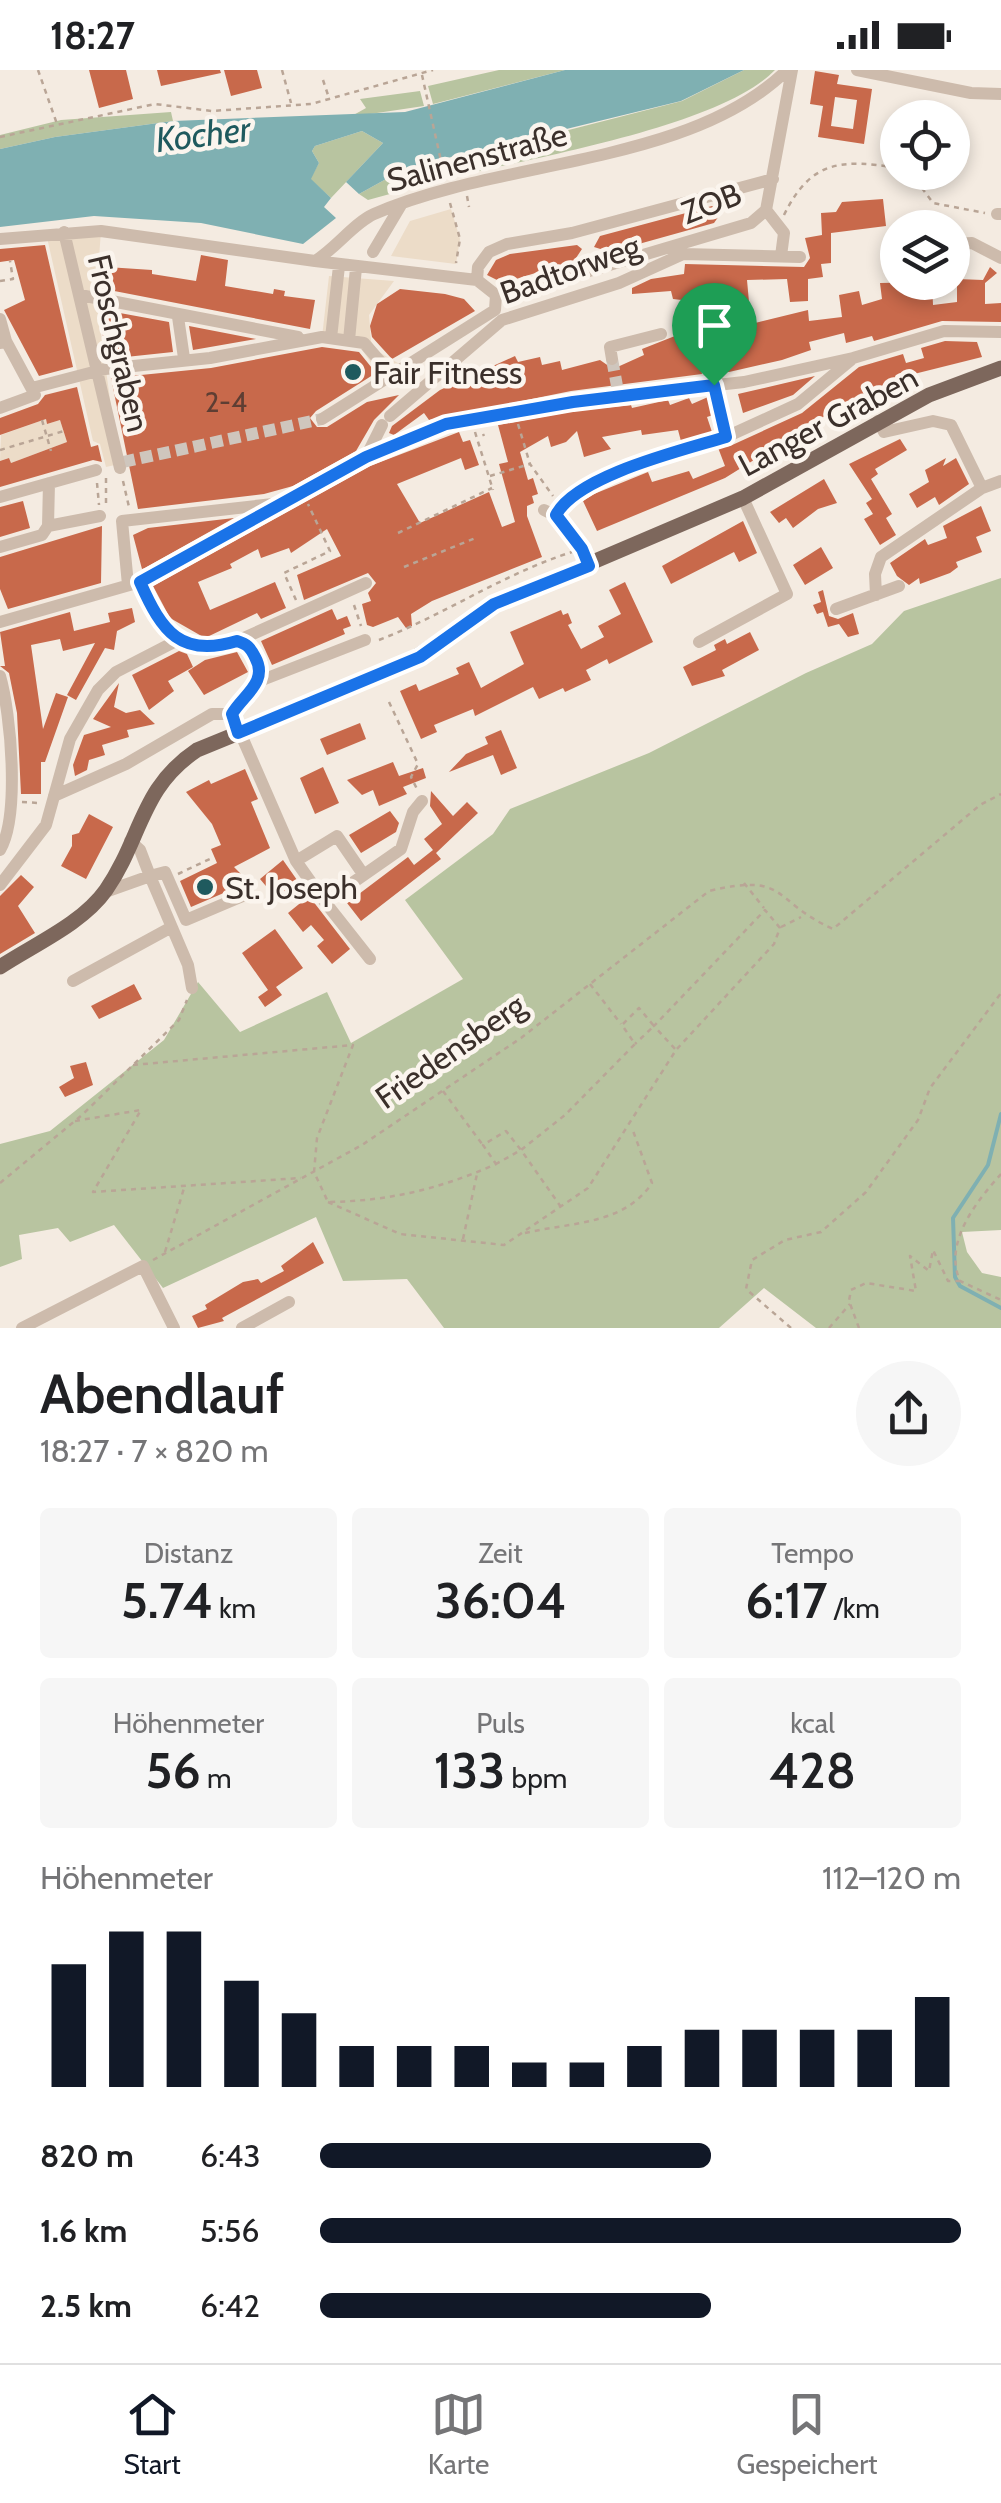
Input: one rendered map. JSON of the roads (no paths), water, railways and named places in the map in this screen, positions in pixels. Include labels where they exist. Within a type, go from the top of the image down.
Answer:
[{"type":"main road","name":"Langer Graben","points":[[0,967],[105,892],[154,788],[174,765],[238,733],[420,657],[494,604],[743,498],[878,422],[1001,368]]},
{"type":"main road","points":[[0,980],[27,951]]},
{"type":"street","name":"ZOB","points":[[496,295],[751,223],[766,210],[790,70]]},
{"type":"street","name":"Salinenstraße","points":[[314,260],[371,215],[511,172],[682,132],[727,115],[764,93],[790,70]]},
{"type":"street","points":[[857,70],[971,94],[1001,94]]},
{"type":"street","name":"ZOB","points":[[477,280],[478,267],[489,252],[506,244],[572,233],[773,179]]},
{"type":"street","points":[[371,250],[397,206]]},
{"type":"street","points":[[766,210],[784,233],[781,256]]},
{"type":"street","points":[[0,239],[101,231],[339,266],[477,280],[496,295],[499,315],[392,374],[322,419]]},
{"type":"street","name":"Froschgraben","points":[[64,232],[120,468]]},
{"type":"street","points":[[970,244],[1001,258]]},
{"type":"street","name":"Badtorweg","points":[[366,457],[386,420],[499,315],[620,283],[683,254],[800,257]]},
{"type":"street","points":[[332,338],[339,266]]},
{"type":"street","points":[[348,340],[356,268]]},
{"type":"street","points":[[80,295],[178,317],[364,343],[392,374]]},
{"type":"street","points":[[178,317],[184,358]]},
{"type":"street","points":[[0,319],[3,342],[35,395],[0,408]]},
{"type":"street","points":[[704,323],[714,385]]},
{"type":"street","points":[[1,619],[134,584],[366,457],[446,424],[618,391],[714,385],[852,358],[944,331],[1001,332]]},
{"type":"street","points":[[612,359],[610,347],[661,334]]},
{"type":"street","points":[[32,388],[98,371],[210,358],[308,338]]},
{"type":"street","points":[[726,437],[798,404],[852,358]]},
{"type":"street","points":[[878,422],[884,432],[933,421],[951,425],[982,488]]},
{"type":"street","points":[[589,566],[554,509],[595,483],[667,455]]},
{"type":"street","points":[[0,497],[96,470]]},
{"type":"street","points":[[876,595],[875,574],[881,557],[982,488],[1001,481]]},
{"type":"street","points":[[0,547],[42,536],[48,526],[49,484]]},
{"type":"street","points":[[699,642],[788,594],[743,498]]},
{"type":"street","points":[[278,503],[127,519],[124,544],[134,584],[178,640],[208,650],[237,641],[366,583]]},
{"type":"street","points":[[48,526],[103,512]]},
{"type":"street","points":[[836,609],[899,586]]},
{"type":"street","points":[[0,885],[46,825],[49,793],[70,739],[98,690],[116,672],[178,640]]},
{"type":"street","points":[[232,714],[258,682],[366,640]]},
{"type":"street","points":[[237,641],[252,650],[260,666],[258,682]]},
{"type":"street","points":[[0,676],[6,696],[10,824],[0,850]]},
{"type":"street","points":[[49,793],[126,764],[212,714],[232,714]]},
{"type":"street","points":[[232,714],[296,861],[370,960]]},
{"type":"street","points":[[325,902],[400,848],[413,812],[422,802]]},
{"type":"street","points":[[296,861],[337,836],[363,874]]},
{"type":"street","points":[[130,841],[140,850],[188,966],[192,988]]},
{"type":"street","points":[[105,892],[165,872],[186,920],[245,896]]},
{"type":"street","points":[[73,981],[170,928]]},
{"type":"street","points":[[22,1328],[143,1266],[174,1328]]},
{"type":"street","points":[[242,1328],[289,1302]]},
{"type":"water","name":"Kocher","points":[[565,70],[744,70],[681,101],[406,168],[359,194],[346,182],[383,143],[362,131],[315,146],[312,151],[319,163],[311,179],[331,198],[324,207],[336,218],[303,244],[201,223],[94,216],[0,227],[0,149],[55,137],[173,121],[405,112]]},
{"type":"waterway","points":[[1001,1114],[988,1165],[953,1218],[955,1277],[960,1286],[1001,1308]]},
{"type":"tunnel","points":[[612,359],[617,386]]},
{"type":"tunnel","points":[[123,462],[322,419]]},
{"type":"place","name":"Fair Fitness","points":[[353,372]]},
{"type":"place","name":"St. Joseph","points":[[205,887]]}]
